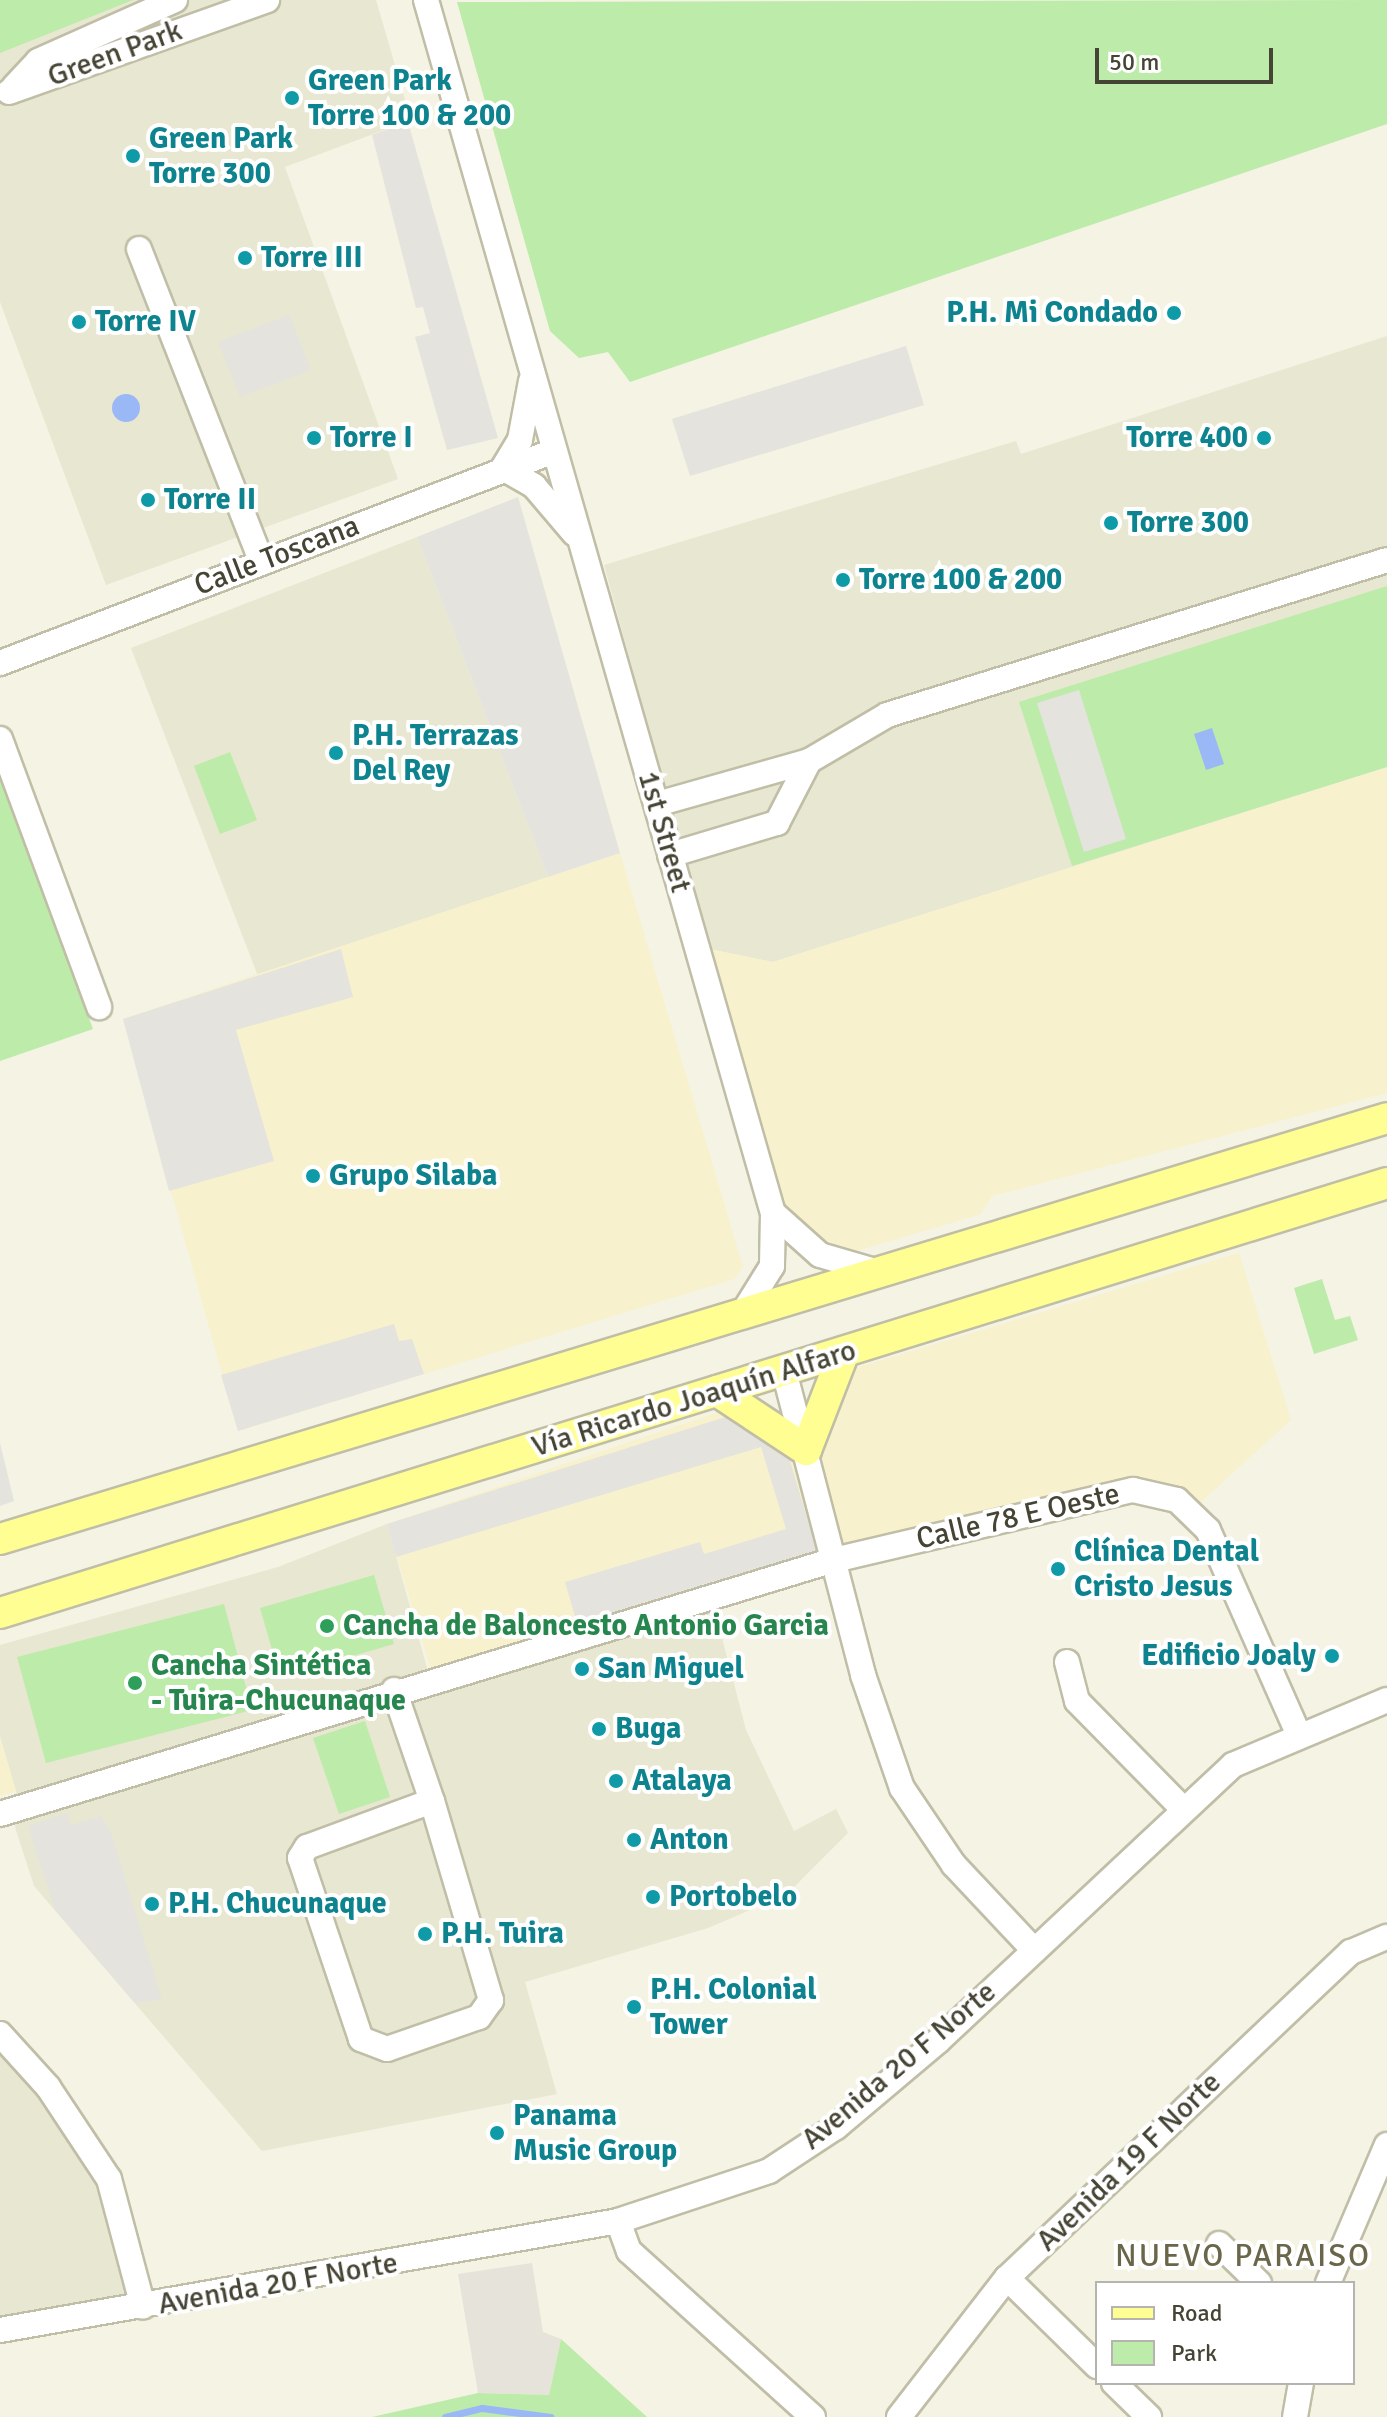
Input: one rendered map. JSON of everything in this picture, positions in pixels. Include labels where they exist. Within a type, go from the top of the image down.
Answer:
[{"type":"main road","points":[[0,1539],[1387,1118]]},
{"type":"main road","name":"Vía Ricardo Joaquín Alfaro","points":[[0,1613],[1387,1183]]},
{"type":"main road","points":[[717,1391],[806,1450],[844,1352]]},
{"type":"street","name":"Green Park","points":[[4,95],[38,61],[175,0]]},
{"type":"street","name":"1st Street","points":[[426,0],[773,1213],[772,1266],[744,1311]]},
{"type":"street","name":"Green Park","points":[[4,95],[261,1]]},
{"type":"street","points":[[139,249],[262,563]]},
{"type":"street","points":[[533,375],[520,440],[503,468],[534,486],[580,540]]},
{"type":"street","name":"Calle Toscana","points":[[0,663],[554,451]]},
{"type":"street","points":[[657,804],[809,761],[887,715],[1387,560]]},
{"type":"street","points":[[0,739],[99,1007]]},
{"type":"street","points":[[670,855],[777,823],[809,761]]},
{"type":"street","points":[[773,1213],[820,1255],[879,1272]]},
{"type":"street","points":[[784,1371],[834,1560],[902,1788],[954,1865],[1033,1949]]},
{"type":"street","name":"Calle 78 E Oeste","points":[[0,1814],[394,1690],[834,1560],[1133,1490],[1177,1500],[1208,1530],[1298,1733]]},
{"type":"street","points":[[1067,1662],[1077,1701],[1181,1807]]},
{"type":"street","points":[[394,1690],[432,1801],[491,2000],[479,2017],[387,2049],[361,2039],[300,1858],[307,1847],[432,1801]]},
{"type":"street","name":"Avenida 20 F Norte","points":[[0,2330],[618,2221],[769,2171],[796,2154],[938,2041],[1181,1807],[1233,1765],[1298,1733],[1387,1700]]},
{"type":"street","name":"Avenida 19 F Norte","points":[[899,2417],[1007,2278],[1351,1952],[1387,1937]]},
{"type":"street","points":[[0,2034],[48,2087],[109,2179],[143,2307]]},
{"type":"street","points":[[1329,2281],[1387,2145]]},
{"type":"street","points":[[618,2221],[629,2251],[813,2417]]},
{"type":"street","points":[[1219,2244],[1257,2281]]},
{"type":"street","points":[[1007,2278],[1095,2364]]},
{"type":"street","points":[[1116,2385],[1149,2417]]},
{"type":"street","points":[[1295,2417],[1301,2385]]},
{"type":"shaded area","points":[[0,0],[376,0],[411,120],[285,167],[398,479],[106,585],[0,302]]},
{"type":"shaded area","points":[[408,122],[498,438],[447,450],[415,337],[430,333],[423,307],[416,308],[372,135]]},
{"type":"shaded area","points":[[289,315],[311,370],[240,397],[218,342]]},
{"type":"shaded area","points":[[1387,336],[1387,767],[773,962],[709,949],[604,565],[1016,441],[1021,454]]},
{"type":"shaded area","points":[[906,346],[924,405],[690,476],[672,419]]},
{"type":"shaded area","points":[[518,497],[620,853],[548,877],[417,537]]},
{"type":"shaded area","name":"P.H. Terrazas Del Rey","points":[[417,537],[548,877],[258,976],[131,648]]},
{"type":"shaded area","points":[[1079,690],[1126,839],[1084,852],[1037,703]]},
{"type":"shaded area","points":[[1387,767],[1387,1093],[992,1196],[981,1214],[846,1254],[820,1250],[780,1207],[709,949],[773,962]]},
{"type":"shaded area","points":[[620,853],[743,1267],[734,1279],[238,1431],[123,1019]]},
{"type":"shaded area","points":[[341,949],[353,997],[236,1030],[274,1161],[169,1191],[123,1019]]},
{"type":"shaded area","points":[[1239,1253],[1291,1420],[1190,1512],[1133,1490],[433,1676],[387,1524],[742,1404],[806,1449],[832,1375]]},
{"type":"shaded area","points":[[394,1324],[399,1341],[412,1339],[424,1374],[238,1431],[221,1375]]},
{"type":"shaded area","points":[[735,1414],[787,1451],[817,1550],[577,1623],[565,1582],[700,1542],[704,1554],[786,1529],[761,1447],[396,1557],[387,1524]]},
{"type":"shaded area","points":[[0,1443],[14,1501],[0,1506]]},
{"type":"shaded area","points":[[387,1524],[432,1686],[715,1611],[746,1730],[794,1831],[836,1809],[848,1833],[787,1894],[708,1928],[525,1982],[557,2094],[262,2151],[34,1886],[15,1827],[16,1791],[0,1737],[0,1645],[278,1567]]},
{"type":"shaded area","points":[[0,1737],[16,1791],[0,1796]]},
{"type":"shaded area","points":[[67,1813],[71,1825],[101,1816],[112,1836],[162,1999],[135,2003],[55,1910],[28,1826]]},
{"type":"shaded area","points":[[0,2034],[94,2155],[143,2307],[0,2330]]},
{"type":"shaded area","points":[[532,2263],[543,2332],[561,2339],[549,2395],[478,2393],[458,2274]]},
{"type":"green space","points":[[0,0],[133,0],[0,53]]},
{"type":"green space","points":[[1387,0],[1387,124],[630,382],[608,352],[579,358],[550,331],[457,2]]},
{"type":"green space","points":[[1387,586],[1387,767],[1072,866],[1019,702]]},
{"type":"green space","points":[[230,752],[257,820],[220,834],[194,766]]},
{"type":"green space","points":[[0,776],[93,1029],[0,1061]]},
{"type":"green space","points":[[1322,1279],[1335,1320],[1350,1316],[1358,1340],[1314,1354],[1294,1288]]},
{"type":"green space","name":"Cancha de Baloncesto Antonio Garcia","points":[[374,1575],[394,1644],[280,1677],[260,1608]]},
{"type":"green space","name":"Cancha Sintética - Tuira-Chucunaque","points":[[224,1604],[252,1710],[46,1763],[17,1657]]},
{"type":"green space","points":[[365,1721],[390,1797],[339,1814],[313,1738]]},
{"type":"green space","points":[[561,2339],[647,2417],[372,2417],[478,2393],[549,2395]]},
{"type":"water","points":[[126,394],[136,398],[140,408],[136,418],[126,422],[116,418],[112,408],[116,398]]},
{"type":"water","points":[[1212,728],[1224,764],[1206,770],[1194,734]]},
{"type":"waterway","points":[[445,2417],[482,2408],[550,2417]]},
{"type":"place","name":"Green Park Torre 100 & 200","points":[[292,98]]},
{"type":"place","name":"Green Park Torre 300","points":[[133,156]]},
{"type":"place","name":"Torre III","points":[[245,258]]},
{"type":"place","name":"P.H. Mi Condado","points":[[1174,313]]},
{"type":"place","name":"Torre IV","points":[[79,322]]},
{"type":"place","name":"Torre I","points":[[314,438]]},
{"type":"place","name":"Torre 400","points":[[1264,438]]},
{"type":"place","name":"Torre II","points":[[148,500]]},
{"type":"place","name":"Torre 300","points":[[1111,523]]},
{"type":"place","name":"Torre 100 & 200","points":[[843,580]]},
{"type":"place","name":"P.H. Terrazas Del Rey","points":[[336,753]]},
{"type":"place","name":"Grupo Silaba","points":[[313,1176]]},
{"type":"place","name":"Clínica Dental Cristo Jesus","points":[[1058,1569]]},
{"type":"place","name":"Cancha de Baloncesto Antonio Garcia","points":[[327,1626]]},
{"type":"place","name":"Edificio Joaly","points":[[1332,1656]]},
{"type":"place","name":"San Miguel","points":[[582,1669]]},
{"type":"place","name":"Cancha Sintética - Tuira-Chucunaque","points":[[135,1683]]},
{"type":"place","name":"Buga","points":[[599,1729]]},
{"type":"place","name":"Atalaya","points":[[616,1781]]},
{"type":"place","name":"Anton","points":[[634,1840]]},
{"type":"place","name":"Portobelo","points":[[653,1897]]},
{"type":"place","name":"P.H. Chucunaque","points":[[152,1904]]},
{"type":"place","name":"P.H. Tuira","points":[[425,1934]]},
{"type":"place","name":"P.H. Colonial Tower","points":[[634,2007]]},
{"type":"place","name":"Panama Music Group","points":[[497,2133]]},
{"type":"district","name":"NUEVO PARAISO","points":[[1243,2256]]}]
